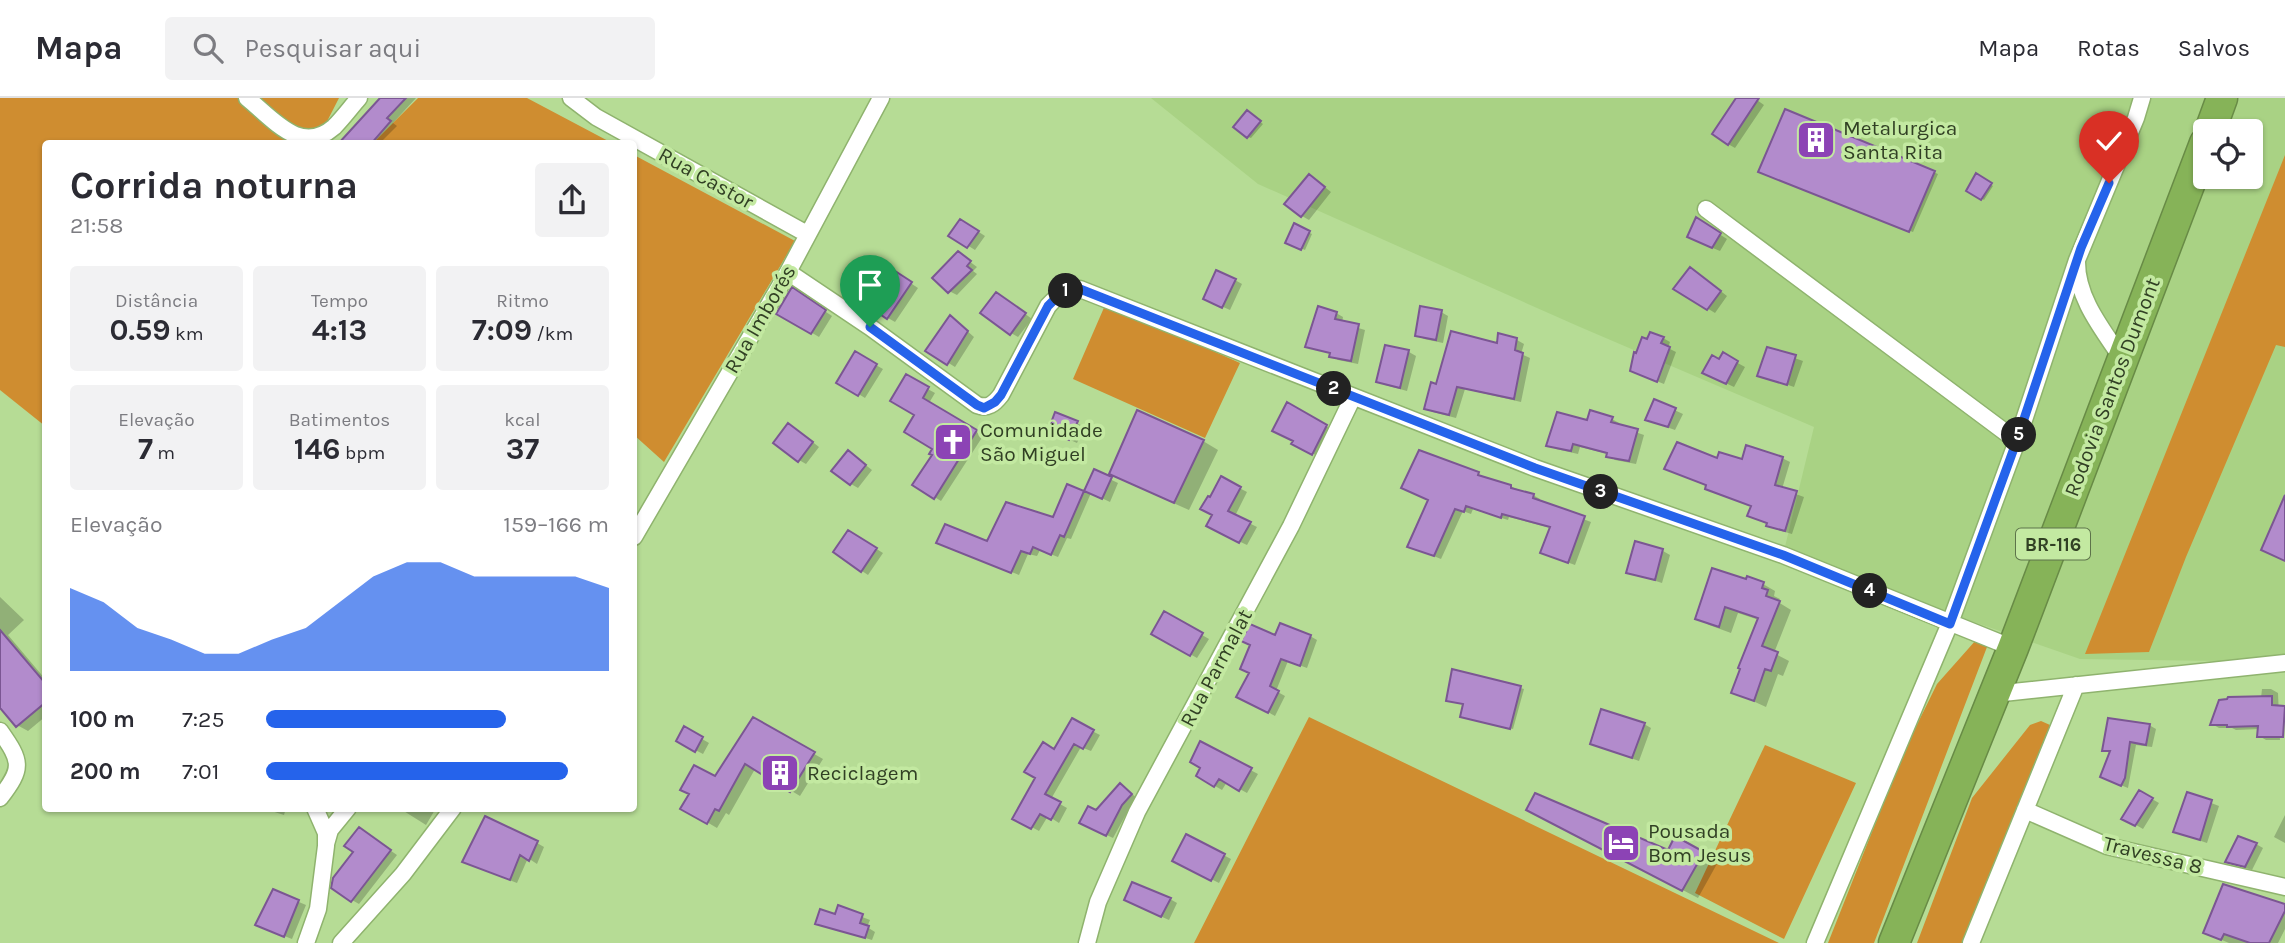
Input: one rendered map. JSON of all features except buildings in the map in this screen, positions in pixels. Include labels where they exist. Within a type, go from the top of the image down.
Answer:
[{"type":"highway","points":[[2214,119],[2222,98]]},
{"type":"highway","name":"Rodovia Santos Dumont","points":[[1894,943],[2013,648],[2193,175]]},
{"type":"street","points":[[247,98],[295,136],[306,139],[319,136],[333,127],[359,98]]},
{"type":"street","name":"Rua Castor","points":[[570,98],[596,117],[807,234]]},
{"type":"street","name":"Rua Imborés","points":[[637,532],[788,272],[881,98]]},
{"type":"street","points":[[1815,943],[1950,624],[2017,440],[2077,260],[2142,98]]},
{"type":"street","points":[[1706,209],[2017,440]]},
{"type":"street","points":[[2077,260],[2077,272],[2087,303],[2123,360]]},
{"type":"street","points":[[788,272],[984,408],[1001,395],[1048,306],[1062,292],[1080,289],[1535,468],[1783,555],[2013,648]]},
{"type":"street","name":"Rua Parmalat","points":[[1087,943],[1098,902],[1137,812],[1291,526],[1353,397]]},
{"type":"street","points":[[1994,694],[2285,663]]},
{"type":"street","points":[[1971,943],[2076,685]]},
{"type":"street","points":[[0,732],[17,756],[19,765],[14,780],[0,798]]},
{"type":"street","name":"Travessa 8","points":[[2025,810],[2108,846],[2285,887]]},
{"type":"street","points":[[317,812],[326,833],[326,846]]},
{"type":"street","points":[[306,943],[318,909],[330,830],[345,812]]},
{"type":"street","points":[[341,943],[403,874],[450,812]]},
{"type":"shaded area","points":[[0,98],[339,98],[318,140],[42,140],[42,424],[0,390]]},
{"type":"shaded area","points":[[418,98],[527,98],[606,140],[376,140]]},
{"type":"shaded area","points":[[1151,98],[2285,98],[2285,662],[2080,659],[1783,555],[1814,427],[1258,184]]},
{"type":"shaded area","points":[[2285,155],[2285,347],[2276,345],[2186,557],[2149,652],[2085,654]]},
{"type":"shaded area","points":[[637,157],[795,241],[664,462],[637,438]]},
{"type":"shaded area","points":[[1106,303],[1240,363],[1205,438],[1073,379]]},
{"type":"shaded area","points":[[1976,640],[1984,642],[1987,647],[1874,943],[1828,943],[1904,751],[1937,684]]},
{"type":"shaded area","points":[[1309,717],[1779,943],[1194,943]]},
{"type":"shaded area","points":[[2041,721],[2050,725],[2027,802],[1970,943],[1917,943],[1972,798],[2030,725]]},
{"type":"shaded area","points":[[1765,745],[1856,783],[1784,939],[1695,893]]},
{"type":"place","name":"Metalurgica Santa Rita","points":[[1816,140]]},
{"type":"place","name":"Comunidade São Miguel","points":[[953,442]]},
{"type":"place","name":"Reciclagem","points":[[780,773]]},
{"type":"place","name":"Pousada Bom Jesus","points":[[1621,843]]},
{"type":"route","points":[[870,327],[984,408],[1001,395],[1048,306],[1062,292],[1080,289],[1535,468],[1783,555],[1950,624],[2017,440],[2081,248],[2109,183]]}]
